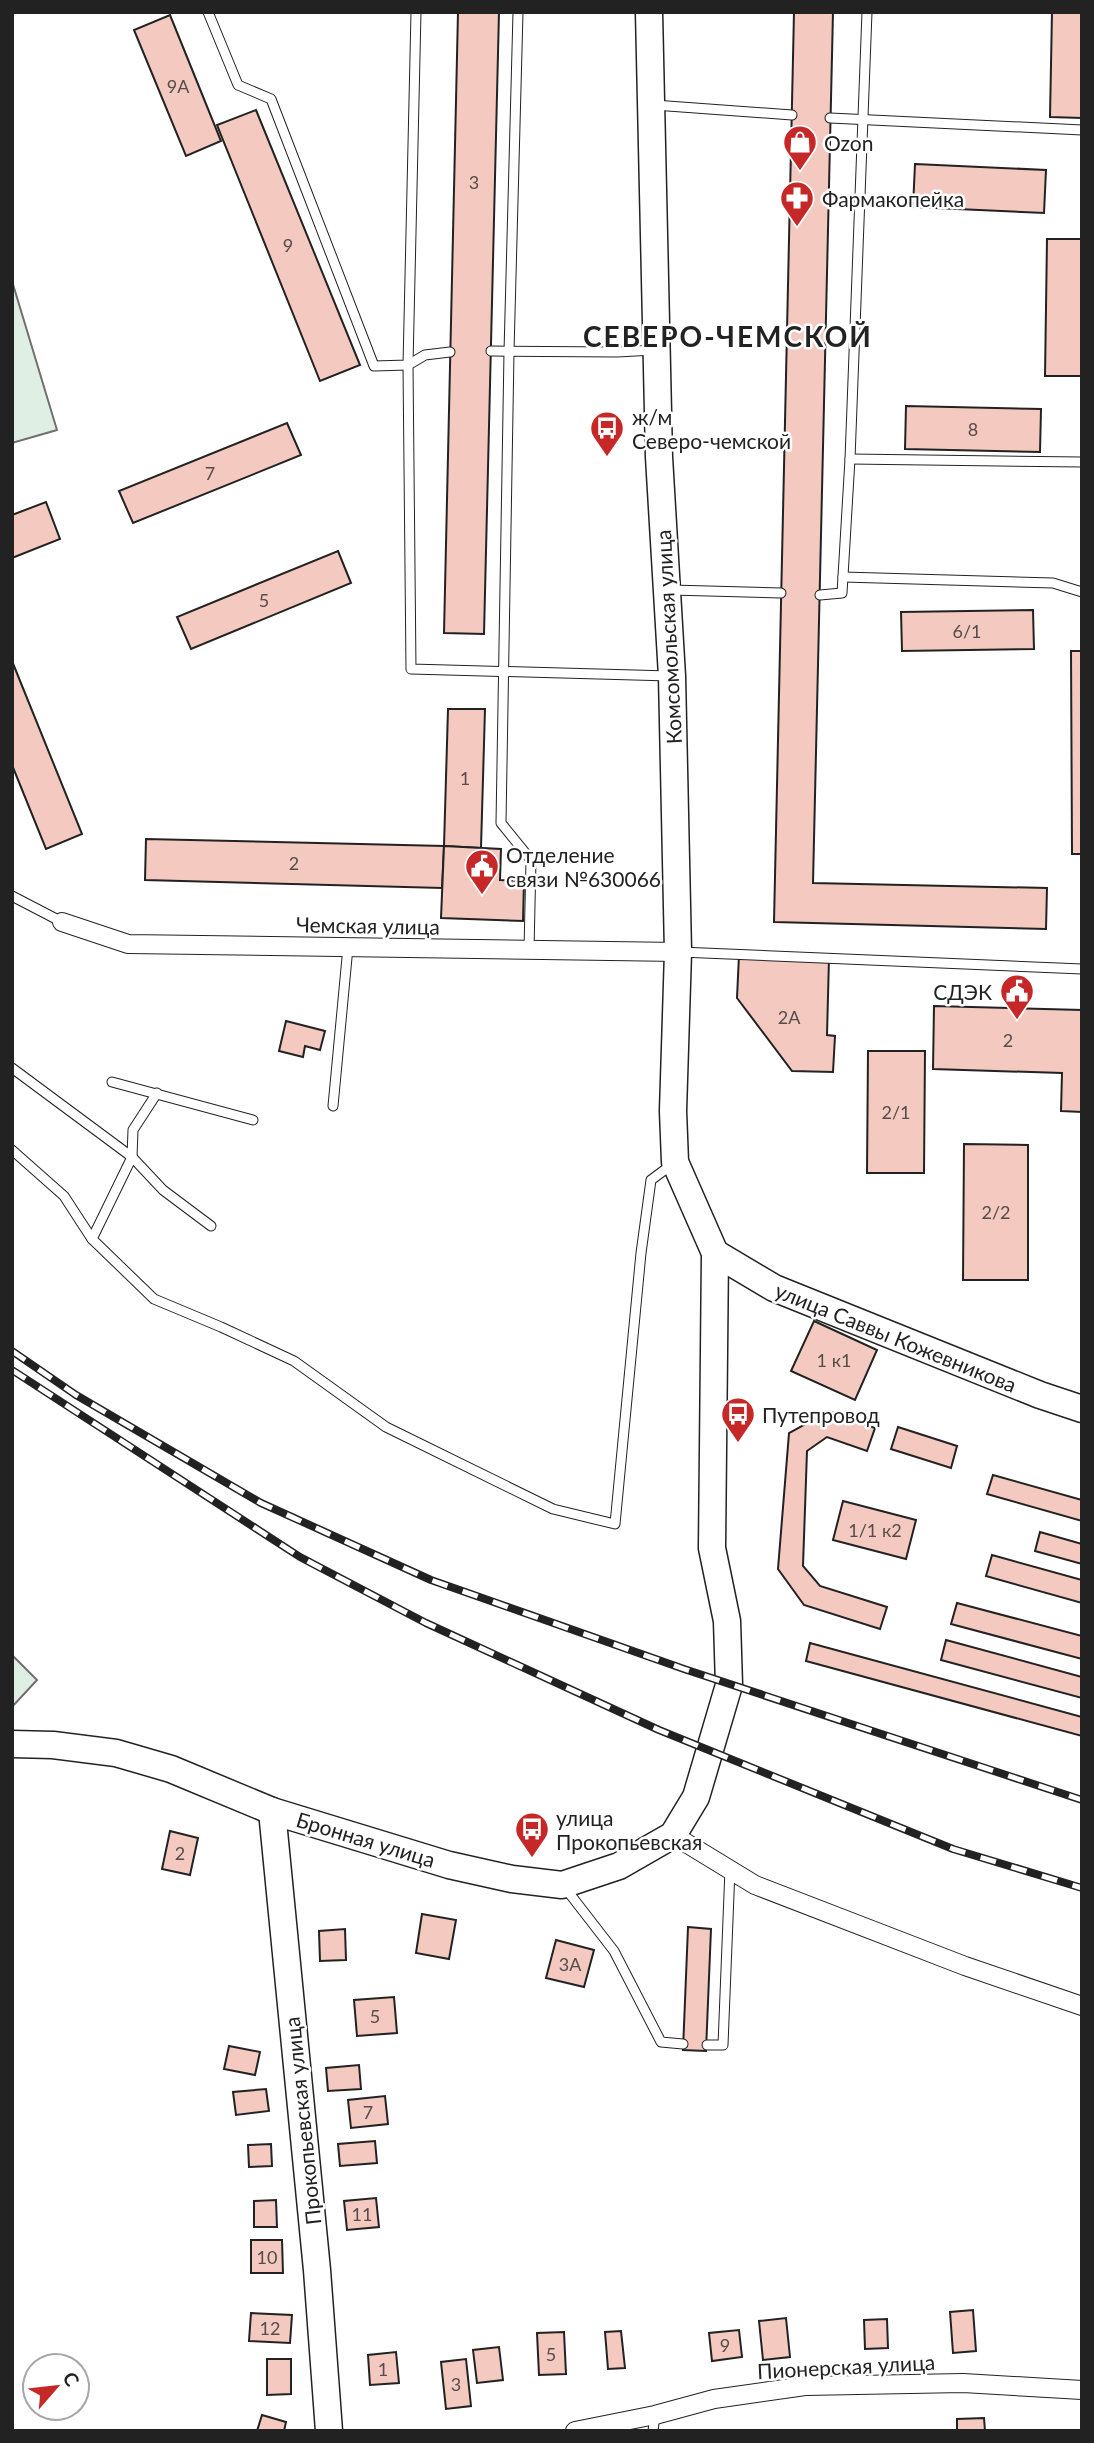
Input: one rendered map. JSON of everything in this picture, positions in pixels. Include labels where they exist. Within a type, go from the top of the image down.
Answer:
[{"type":"main road","name":"Комсомольская улица","points":[[649,12],[659,457],[672,676],[678,952],[673,1111],[676,1162],[715,1253]]},
{"type":"main road","name":"улица Саввы Кожевникова","points":[[715,1253],[774,1289],[1040,1395],[1081,1407]]},
{"type":"main road","name":"Бронная улица","points":[[12,1744],[53,1745],[116,1753],[171,1769],[272,1811],[449,1865],[512,1879],[562,1885],[619,1866],[673,1835],[696,1797],[729,1685],[727,1621],[712,1548],[715,1253]]},
{"type":"main road","name":"Прокопьевская улица","points":[[272,1811],[317,2270],[329,2431]]},
{"type":"street","name":"Чемская улица","points":[[62,922],[128,944],[678,952]]},
{"type":"street","points":[[673,1835],[755,1885],[965,1966],[1082,2006]]},
{"type":"street","name":"Пионерская улица","points":[[575,2431],[654,2423],[714,2399],[805,2386],[963,2383],[1082,2390]]},
{"type":"lane","points":[[208,12],[238,85],[271,99],[374,366],[408,365],[425,355],[450,352]]},
{"type":"lane","points":[[416,12],[408,365],[411,668],[672,676]]},
{"type":"lane","points":[[518,12],[501,823],[531,860],[529,950]]},
{"type":"lane","points":[[820,595],[842,593],[850,459],[867,12]]},
{"type":"lane","points":[[651,104],[792,115]]},
{"type":"lane","points":[[830,118],[1082,130]]},
{"type":"lane","points":[[491,351],[656,350]]},
{"type":"lane","points":[[850,459],[1082,462]]},
{"type":"lane","points":[[843,577],[1053,583],[1082,593]]},
{"type":"lane","points":[[667,590],[781,593]]},
{"type":"lane","points":[[12,896],[62,922]]},
{"type":"lane","points":[[333,1106],[348,947]]},
{"type":"lane","points":[[678,952],[1082,969]]},
{"type":"lane","points":[[12,1068],[132,1157],[163,1190],[211,1226]]},
{"type":"lane","points":[[112,1082],[253,1120]]},
{"type":"lane","points":[[92,1240],[132,1157],[133,1130],[157,1093]]},
{"type":"lane","points":[[12,1150],[64,1196],[92,1240],[154,1299],[294,1362],[386,1427],[553,1509],[615,1524],[641,1253],[651,1180],[676,1162]]},
{"type":"lane","points":[[707,2045],[723,2045],[730,1869]]},
{"type":"lane","points":[[562,1885],[614,1951],[661,2042],[683,2044]]},
{"type":"green space","points":[[12,281],[57,430],[12,443]]},
{"type":"green space","points":[[12,1655],[37,1680],[12,1707]]},
{"type":"building","points":[[458,12],[499,12],[484,634],[444,633]]},
{"type":"building","points":[[794,12],[833,12],[813,883],[1047,888],[1046,929],[774,922]]},
{"type":"building","points":[[1052,12],[1082,12],[1082,118],[1050,117]]},
{"type":"building","points":[[170,15],[221,141],[186,156],[134,30]]},
{"type":"building","points":[[256,110],[360,365],[320,381],[217,125]]},
{"type":"building","points":[[915,164],[1046,170],[1044,213],[913,207]]},
{"type":"building","points":[[1047,239],[1082,239],[1082,376],[1045,376]]},
{"type":"building","points":[[906,406],[1041,409],[1040,452],[905,449]]},
{"type":"building","points":[[287,423],[301,455],[133,523],[119,491]]},
{"type":"building","points":[[46,502],[60,539],[12,558],[12,515]]},
{"type":"building","points":[[338,551],[351,583],[191,649],[177,617]]},
{"type":"building","points":[[1033,610],[1034,649],[902,651],[901,612]]},
{"type":"building","points":[[1071,651],[1082,651],[1082,854],[1072,854]]},
{"type":"building","points":[[12,661],[82,834],[46,849],[12,765]]},
{"type":"building","points":[[448,709],[485,709],[481,848],[444,846]]},
{"type":"building","points":[[146,839],[444,846],[442,888],[145,880]]},
{"type":"building","points":[[444,846],[501,849],[500,880],[524,881],[523,921],[441,918]]},
{"type":"building","points":[[739,955],[829,958],[827,1035],[835,1036],[833,1072],[792,1071],[737,998]]},
{"type":"building","points":[[934,1006],[1082,1010],[1082,1112],[1061,1111],[1062,1073],[933,1069]]},
{"type":"building","points":[[286,1021],[325,1031],[320,1050],[305,1046],[303,1057],[279,1051]]},
{"type":"building","points":[[868,1051],[925,1051],[924,1173],[867,1173]]},
{"type":"building","points":[[964,1144],[1028,1145],[1028,1280],[963,1280]]},
{"type":"building","points":[[814,1321],[877,1350],[855,1400],[791,1371]]},
{"type":"building","points":[[829,1411],[875,1428],[867,1451],[827,1437],[807,1451],[803,1566],[820,1586],[887,1607],[880,1629],[804,1605],[778,1569],[789,1433]]},
{"type":"building","points":[[898,1427],[957,1446],[951,1468],[891,1449]]},
{"type":"building","points":[[993,1475],[1082,1500],[1082,1521],[987,1494]]},
{"type":"building","points":[[843,1501],[916,1520],[906,1559],[833,1540]]},
{"type":"building","points":[[1040,1532],[1082,1544],[1082,1564],[1035,1551]]},
{"type":"building","points":[[992,1555],[1082,1580],[1082,1603],[986,1576]]},
{"type":"building","points":[[957,1603],[1082,1636],[1082,1659],[951,1624]]},
{"type":"building","points":[[946,1640],[1082,1677],[1082,1698],[941,1660]]},
{"type":"building","points":[[810,1643],[1082,1717],[1082,1736],[806,1661]]},
{"type":"building","points":[[170,1831],[198,1838],[190,1875],[162,1869]]},
{"type":"building","points":[[422,1914],[456,1920],[449,1959],[416,1953]]},
{"type":"building","points":[[688,1927],[711,1929],[706,2051],[683,2050]]},
{"type":"building","points":[[345,1929],[346,1960],[320,1961],[319,1931]]},
{"type":"building","points":[[556,1940],[594,1950],[584,1987],[546,1978]]},
{"type":"building","points":[[394,1997],[397,2033],[357,2036],[354,2000]]},
{"type":"building","points":[[229,2046],[260,2052],[255,2075],[224,2069]]},
{"type":"building","points":[[359,2065],[361,2089],[328,2091],[326,2068]]},
{"type":"building","points":[[266,2089],[269,2111],[236,2115],[233,2092]]},
{"type":"building","points":[[385,2096],[388,2124],[351,2128],[348,2100]]},
{"type":"building","points":[[375,2141],[377,2163],[340,2166],[338,2144]]},
{"type":"building","points":[[271,2144],[272,2166],[249,2167],[248,2145]]},
{"type":"building","points":[[376,2198],[379,2227],[347,2230],[344,2201]]},
{"type":"building","points":[[276,2200],[277,2227],[254,2227],[254,2201]]},
{"type":"building","points":[[251,2240],[282,2240],[283,2273],[251,2273]]},
{"type":"building","points":[[973,2310],[976,2351],[953,2353],[950,2312]]},
{"type":"building","points":[[251,2313],[292,2315],[290,2343],[249,2341]]},
{"type":"building","points":[[786,2318],[790,2357],[763,2360],[759,2321]]},
{"type":"building","points":[[887,2319],[888,2348],[865,2349],[864,2320]]},
{"type":"building","points":[[739,2330],[742,2357],[712,2361],[709,2333]]},
{"type":"building","points":[[621,2331],[625,2368],[608,2369],[605,2332]]},
{"type":"building","points":[[564,2332],[566,2374],[539,2375],[537,2333]]},
{"type":"building","points":[[499,2347],[503,2380],[477,2383],[473,2350]]},
{"type":"building","points":[[396,2352],[399,2383],[370,2385],[368,2355]]},
{"type":"building","points":[[267,2359],[291,2359],[291,2394],[267,2395]]},
{"type":"building","points":[[466,2359],[471,2406],[446,2409],[441,2362]]},
{"type":"building","points":[[262,2415],[286,2422],[284,2431],[257,2431]]},
{"type":"building","points":[[984,2418],[985,2431],[957,2431],[957,2419]]},
{"type":"railway","points":[[12,1351],[76,1395],[261,1503],[431,1580],[684,1669],[1082,1800]]},
{"type":"railway","points":[[12,1370],[300,1557],[426,1623],[659,1730],[953,1849],[1082,1888]]},
{"type":"place","name":"Ozon","points":[[800,172]]},
{"type":"place","name":"Фармакопейка","points":[[797,228]]},
{"type":"place","name":"ж/м Северо-чемской","points":[[607,458]]},
{"type":"place","name":"Отделение связи №630066","points":[[482,896]]},
{"type":"place","name":"СДЭК","points":[[1017,1021]]},
{"type":"place","name":"Путепровод","points":[[738,1444]]},
{"type":"place","name":"улица Прокопьевская","points":[[532,1859]]},
{"type":"district","name":"СЕВЕРО-ЧЕМСКОЙ","points":[[728,336]]}]
